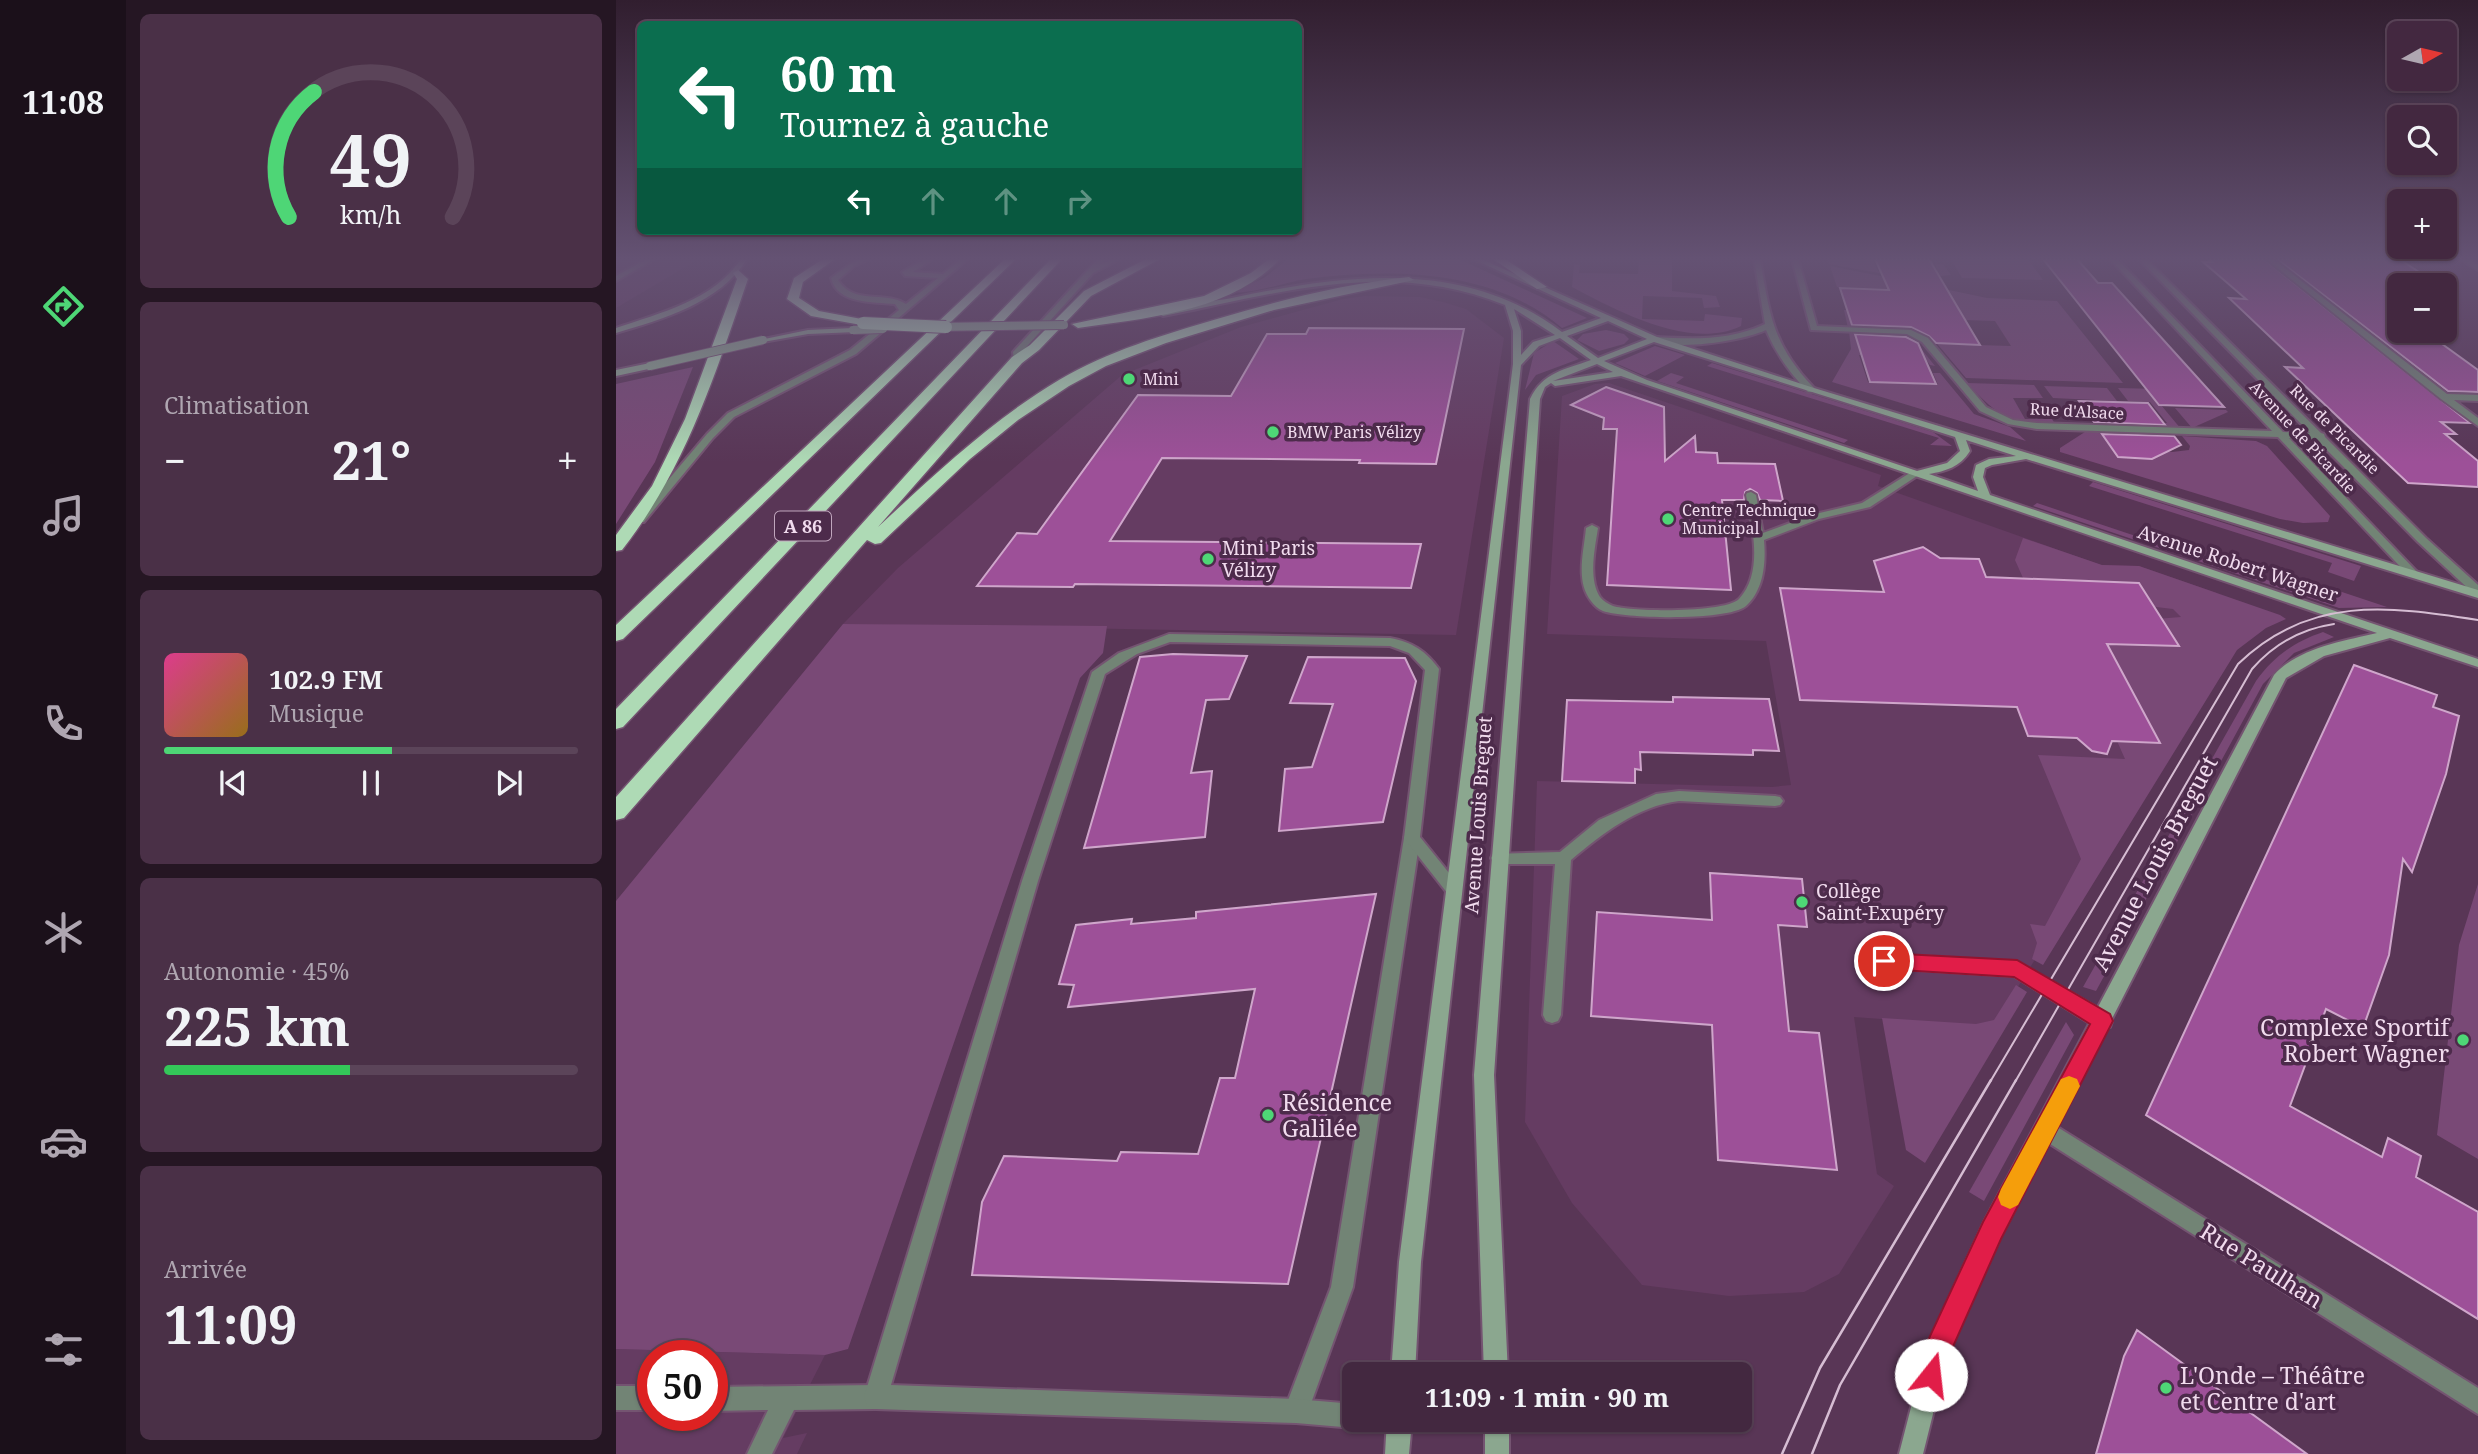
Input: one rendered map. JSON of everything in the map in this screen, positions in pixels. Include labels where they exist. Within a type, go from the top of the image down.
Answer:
[{"type":"highway","points":[[619,543],[653,496],[688,429],[725,327]]},
{"type":"highway","points":[[933,327],[946,327]]},
{"type":"highway","name":"A 86","points":[[616,635],[941,327]]},
{"type":"highway","name":"A 86","points":[[616,722],[992,327]]},
{"type":"highway","points":[[616,812],[1017,360],[1028,354],[1054,327]]},
{"type":"highway","points":[[829,574],[862,551],[1009,420],[1056,387],[1092,368],[1203,327]]},
{"type":"main road","points":[[616,373],[763,340],[851,327]]},
{"type":"main road","name":"Avenue Robert Wagner","points":[[946,327],[955,327]]},
{"type":"main road","name":"Avenue Louis Breguet","points":[[1404,1362],[1410,1262],[1517,364],[1516,327]]},
{"type":"main road","name":"Avenue Robert Wagner","points":[[1549,327],[1597,360],[1623,373],[1913,474],[2478,663]]},
{"type":"main road","points":[[1517,364],[1536,344],[1583,327]]},
{"type":"main road","name":"Avenue Robert Wagner","points":[[1625,327],[1654,339],[1811,390],[2414,575],[2478,592]]},
{"type":"main road","points":[[1541,386],[1550,379],[1654,339]]},
{"type":"main road","points":[[1541,386],[1623,373]]},
{"type":"main road","name":"Avenue Louis Breguet","points":[[1495,1362],[1483,1075],[1533,411],[1541,386]]},
{"type":"main road","points":[[1913,474],[1948,467],[1959,461],[1965,451],[1959,435]]},
{"type":"main road","name":"Avenue Robert Wagner","points":[[1986,498],[1978,477],[1980,467],[1989,462],[2030,457]]},
{"type":"main road","name":"Avenue Louis Breguet","points":[[1911,1454],[1938,1349],[1992,1230],[2281,675],[2303,658],[2325,649],[2391,634]]},
{"type":"main road","points":[[1396,1432],[1397,1454]]},
{"type":"main road","points":[[1497,1432],[1497,1454]]},
{"type":"street","points":[[619,543],[731,415],[853,352],[882,327]]},
{"type":"street","points":[[1017,360],[1016,354],[1041,327]]},
{"type":"street","points":[[1654,339],[1709,343],[1730,341],[1752,335],[1766,327]]},
{"type":"street","points":[[1768,327],[1786,365],[1811,390]]},
{"type":"street","name":"Rue d'Alsace","points":[[1814,327],[1908,332],[1925,340],[1956,380],[1983,408],[2011,422],[2321,436]]},
{"type":"street","name":"Avenue de Picardie","points":[[2177,327],[2414,575]]},
{"type":"street","name":"Rue de Picardie","points":[[2211,327],[2422,540],[2478,592]]},
{"type":"street","points":[[2355,327],[2478,423]]},
{"type":"street","points":[[2444,397],[2478,398]]},
{"type":"street","points":[[1760,538],[1815,517],[1866,505],[1913,474]]},
{"type":"street","points":[[1592,528],[1588,580],[1594,598],[1606,608],[1690,614],[1734,609],[1742,603],[1758,573],[1760,538],[1751,495]]},
{"type":"street","points":[[876,1397],[1030,881],[1099,672],[1117,657],[1140,646],[1169,638],[1390,642],[1406,645],[1420,654],[1432,669],[1412,838],[1342,1287],[1296,1411]]},
{"type":"street","points":[[1499,858],[1563,858],[1604,824],[1661,798],[1679,796],[1775,801]]},
{"type":"street","points":[[1412,838],[1454,889]]},
{"type":"street","points":[[1552,1016],[1563,858]]},
{"type":"street","points":[[1884,961],[2017,969],[2103,1021]]},
{"type":"street","name":"Rue Paulhan","points":[[2046,1130],[2478,1402]]},
{"type":"street","points":[[728,1399],[876,1397],[1296,1411],[1342,1415]]},
{"type":"street","points":[[616,1398],[637,1398]]},
{"type":"street","points":[[759,1454],[787,1399]]},
{"type":"shaded area","points":[[1241,327],[1489,327],[1504,338],[1456,635],[843,624],[898,568],[1122,375]]},
{"type":"shaded area","points":[[1663,327],[1738,327],[1699,334]]},
{"type":"shaded area","points":[[1918,327],[1920,331],[1848,328]]},
{"type":"shaded area","points":[[1999,327],[2078,327],[2123,383],[1966,378],[1928,333],[1938,334],[1944,344],[2011,346]]},
{"type":"shaded area","points":[[1606,330],[1624,334],[1629,339],[1624,344],[1599,351],[1577,340],[1583,334]]},
{"type":"shaded area","points":[[1849,331],[1911,336],[1935,366],[1930,365],[1924,357],[1859,355],[1868,382],[1938,385],[1933,373],[1940,373],[1974,414],[2010,427],[2026,441],[1832,382],[1851,349]]},
{"type":"shaded area","points":[[1553,341],[1579,359],[1536,375],[1525,390],[1534,353]]},
{"type":"shaded area","points":[[1655,346],[1685,355],[1645,376],[1615,363]]},
{"type":"shaded area","points":[[1712,363],[1933,432],[1952,446],[1930,445],[1939,438],[1707,366]]},
{"type":"shaded area","points":[[693,367],[655,462],[616,524],[616,384]]},
{"type":"shaded area","points":[[1671,373],[1684,377],[1676,383],[1848,440],[1844,443],[1657,381]]},
{"type":"shaded area","name":"Collège Saint-Exupéry","points":[[1609,383],[1881,475],[1878,486],[2101,565],[2139,566],[2217,593],[2161,757],[1996,1022],[1978,1026],[1854,1017],[1877,1174],[1894,1186],[1839,1274],[1804,1292],[1729,1296],[1642,1285],[1572,1203],[1525,1122],[1537,781],[1772,787],[1791,785],[1766,641],[1547,634],[1562,396],[1595,384]]},
{"type":"shaded area","points":[[1967,383],[2034,385],[2043,398],[2013,398],[2025,419],[2052,419],[2055,424],[2005,416],[1996,411]]},
{"type":"shaded area","points":[[2044,386],[2107,388],[2117,401],[2053,398]]},
{"type":"shaded area","points":[[2118,388],[2158,389],[2161,405],[2181,429],[2157,428],[2153,423],[2167,423],[2150,402],[2128,401]]},
{"type":"shaded area","points":[[2175,408],[2226,410],[2228,412],[2192,428]]},
{"type":"shaded area","points":[[2088,430],[2172,452],[2189,450],[2190,446],[2182,436],[2256,441],[2267,446],[2330,516],[2328,522],[2303,523],[2280,519],[2060,452],[2060,448]]},
{"type":"shaded area","points":[[2093,482],[2361,566],[2354,581],[2328,572],[2332,563],[2089,486]]},
{"type":"shaded area","points":[[2037,503],[2318,597],[2324,586],[2387,607],[2339,608],[2033,506]]},
{"type":"shaded area","points":[[2023,538],[2102,565],[2139,566],[2286,619],[2266,628],[2237,650],[2043,965],[2032,959],[2037,943],[2030,924],[2045,926],[2081,859],[2038,755],[2125,759],[2117,741],[2160,742],[2117,663],[2079,662],[2068,642],[2178,646],[2164,623],[2156,619],[2181,617],[2173,609],[2148,606],[2151,602],[2139,583],[2023,578],[2015,560]]},
{"type":"shaded area","points":[[843,624],[1107,626],[1103,653],[1080,678],[848,1349],[825,1355],[728,1352],[728,1340],[637,1340],[637,1350],[616,1349],[616,901]]},
{"type":"shaded area","points":[[2323,632],[2334,637],[2294,653],[2263,684],[2096,991],[2083,987],[2256,681],[2285,651]]},
{"type":"shaded area","name":"Complexe Sportif Robert Wagner","points":[[2478,884],[2478,1159],[2437,1135],[2459,945]]},
{"type":"shaded area","points":[[2016,985],[2027,992],[1925,1163],[1906,1150],[1882,1018],[1976,1024],[1994,1020]]},
{"type":"shaded area","points":[[2066,1022],[2074,1035],[1984,1201],[1969,1192]]},
{"type":"shaded area","points":[[616,1349],[637,1350],[637,1431],[728,1431],[728,1352],[825,1355],[783,1438],[807,1433],[797,1454],[616,1454]]},
{"type":"building","points":[[1907,327],[1969,327],[1980,345],[1936,343],[1929,336]]},
{"type":"building","points":[[2097,327],[2152,327],[2224,407],[2159,405]]},
{"type":"building","points":[[2260,327],[2349,327],[2470,423],[2441,422],[2456,434],[2445,434],[2478,461],[2478,487],[2408,483],[2285,367],[2303,368]]},
{"type":"building","points":[[2365,327],[2387,327],[2387,343],[2441,343],[2478,370],[2478,392],[2448,391]]},
{"type":"building","name":"BMW Paris Vélizy","points":[[1309,328],[1464,329],[1436,464],[1359,463],[1360,460],[1162,458],[1110,541],[1421,544],[1411,588],[1075,584],[1073,587],[977,586],[1017,533],[1037,534],[1138,395],[1231,396],[1267,334],[1306,334]]},
{"type":"building","points":[[1855,334],[1906,337],[1918,343],[1936,384],[1870,382]]},
{"type":"building","name":"Centre Technique Municipal","points":[[1606,387],[1664,407],[1665,461],[1695,436],[1696,452],[1717,453],[1718,463],[1775,464],[1783,501],[1760,500],[1757,493],[1750,489],[1745,492],[1744,500],[1722,500],[1731,590],[1607,585],[1617,429],[1603,429],[1604,418],[1571,405]]},
{"type":"building","points":[[2079,401],[2148,403],[2165,425],[2094,422]]},
{"type":"building","points":[[2102,434],[2174,436],[2181,445],[2152,459],[2118,457]]},
{"type":"building","points":[[1923,547],[1940,558],[1979,559],[1986,577],[2139,583],[2179,646],[2107,644],[2160,743],[2112,741],[2107,754],[2092,751],[2077,738],[2028,736],[2017,707],[1800,700],[1780,588],[1884,592],[1874,561]]},
{"type":"building","points":[[1173,654],[1247,656],[1229,699],[1206,700],[1191,773],[1212,771],[1205,837],[1084,848],[1140,657]]},
{"type":"building","points":[[1308,657],[1405,658],[1416,681],[1383,822],[1279,831],[1285,769],[1312,767],[1333,704],[1290,703]]},
{"type":"building","points":[[2354,665],[2437,695],[2433,707],[2459,716],[2446,774],[2412,872],[2403,859],[2389,955],[2363,1028],[2326,1009],[2290,1106],[2382,1157],[2388,1138],[2421,1156],[2416,1177],[2478,1212],[2478,1319],[2146,1115]]},
{"type":"building","points":[[1673,697],[1769,699],[1779,751],[1753,750],[1753,755],[1640,752],[1641,770],[1635,769],[1635,783],[1562,781],[1567,700],[1673,702]]},
{"type":"building","points":[[1710,873],[1802,879],[1807,927],[1778,925],[1789,1031],[1819,1033],[1837,1170],[1718,1160],[1712,1025],[1591,1016],[1597,912],[1712,920]]},
{"type":"building","name":"Résidence Galilée","points":[[1376,894],[1288,1284],[972,1275],[982,1202],[1004,1156],[1117,1161],[1121,1152],[1198,1154],[1220,1078],[1235,1078],[1255,989],[1068,1007],[1074,985],[1059,984],[1076,925],[1132,919],[1131,924],[1196,918],[1196,912]]},
{"type":"building","name":"L'Onde – Théâtre et Centre d'art","points":[[2137,1330],[2307,1454],[2096,1454],[2124,1356]]},
{"type":"tram line","points":[[1990,1082],[2238,664],[2265,642],[2293,626],[2321,616],[2381,610],[2413,611],[2478,620]]},
{"type":"tram line","points":[[2015,1082],[2252,669],[2269,652],[2288,639],[2334,624]]},
{"type":"tram line","points":[[1782,1454],[1820,1368],[1991,1080]]},
{"type":"tram line","points":[[1812,1454],[1840,1385],[2016,1080]]},
{"type":"slow traffic","points":[[2010,1197],[2069,1086]]},
{"type":"place","name":"Mini","points":[[1129,379]]},
{"type":"place","name":"BMW Paris Vélizy","points":[[1273,432]]},
{"type":"place","name":"Centre Technique Municipal","points":[[1668,519]]},
{"type":"place","name":"Mini Paris Vélizy","points":[[1208,559]]},
{"type":"place","name":"Collège Saint-Exupéry","points":[[1802,902]]},
{"type":"place","name":"Complexe Sportif Robert Wagner","points":[[2463,1040]]},
{"type":"place","name":"Résidence Galilée","points":[[1268,1115]]},
{"type":"place","name":"L'Onde – Théâtre et Centre d'art","points":[[2166,1388]]},
{"type":"route","points":[[1884,961],[2017,969],[2103,1021],[1992,1230],[1938,1349],[1931,1375]]}]
